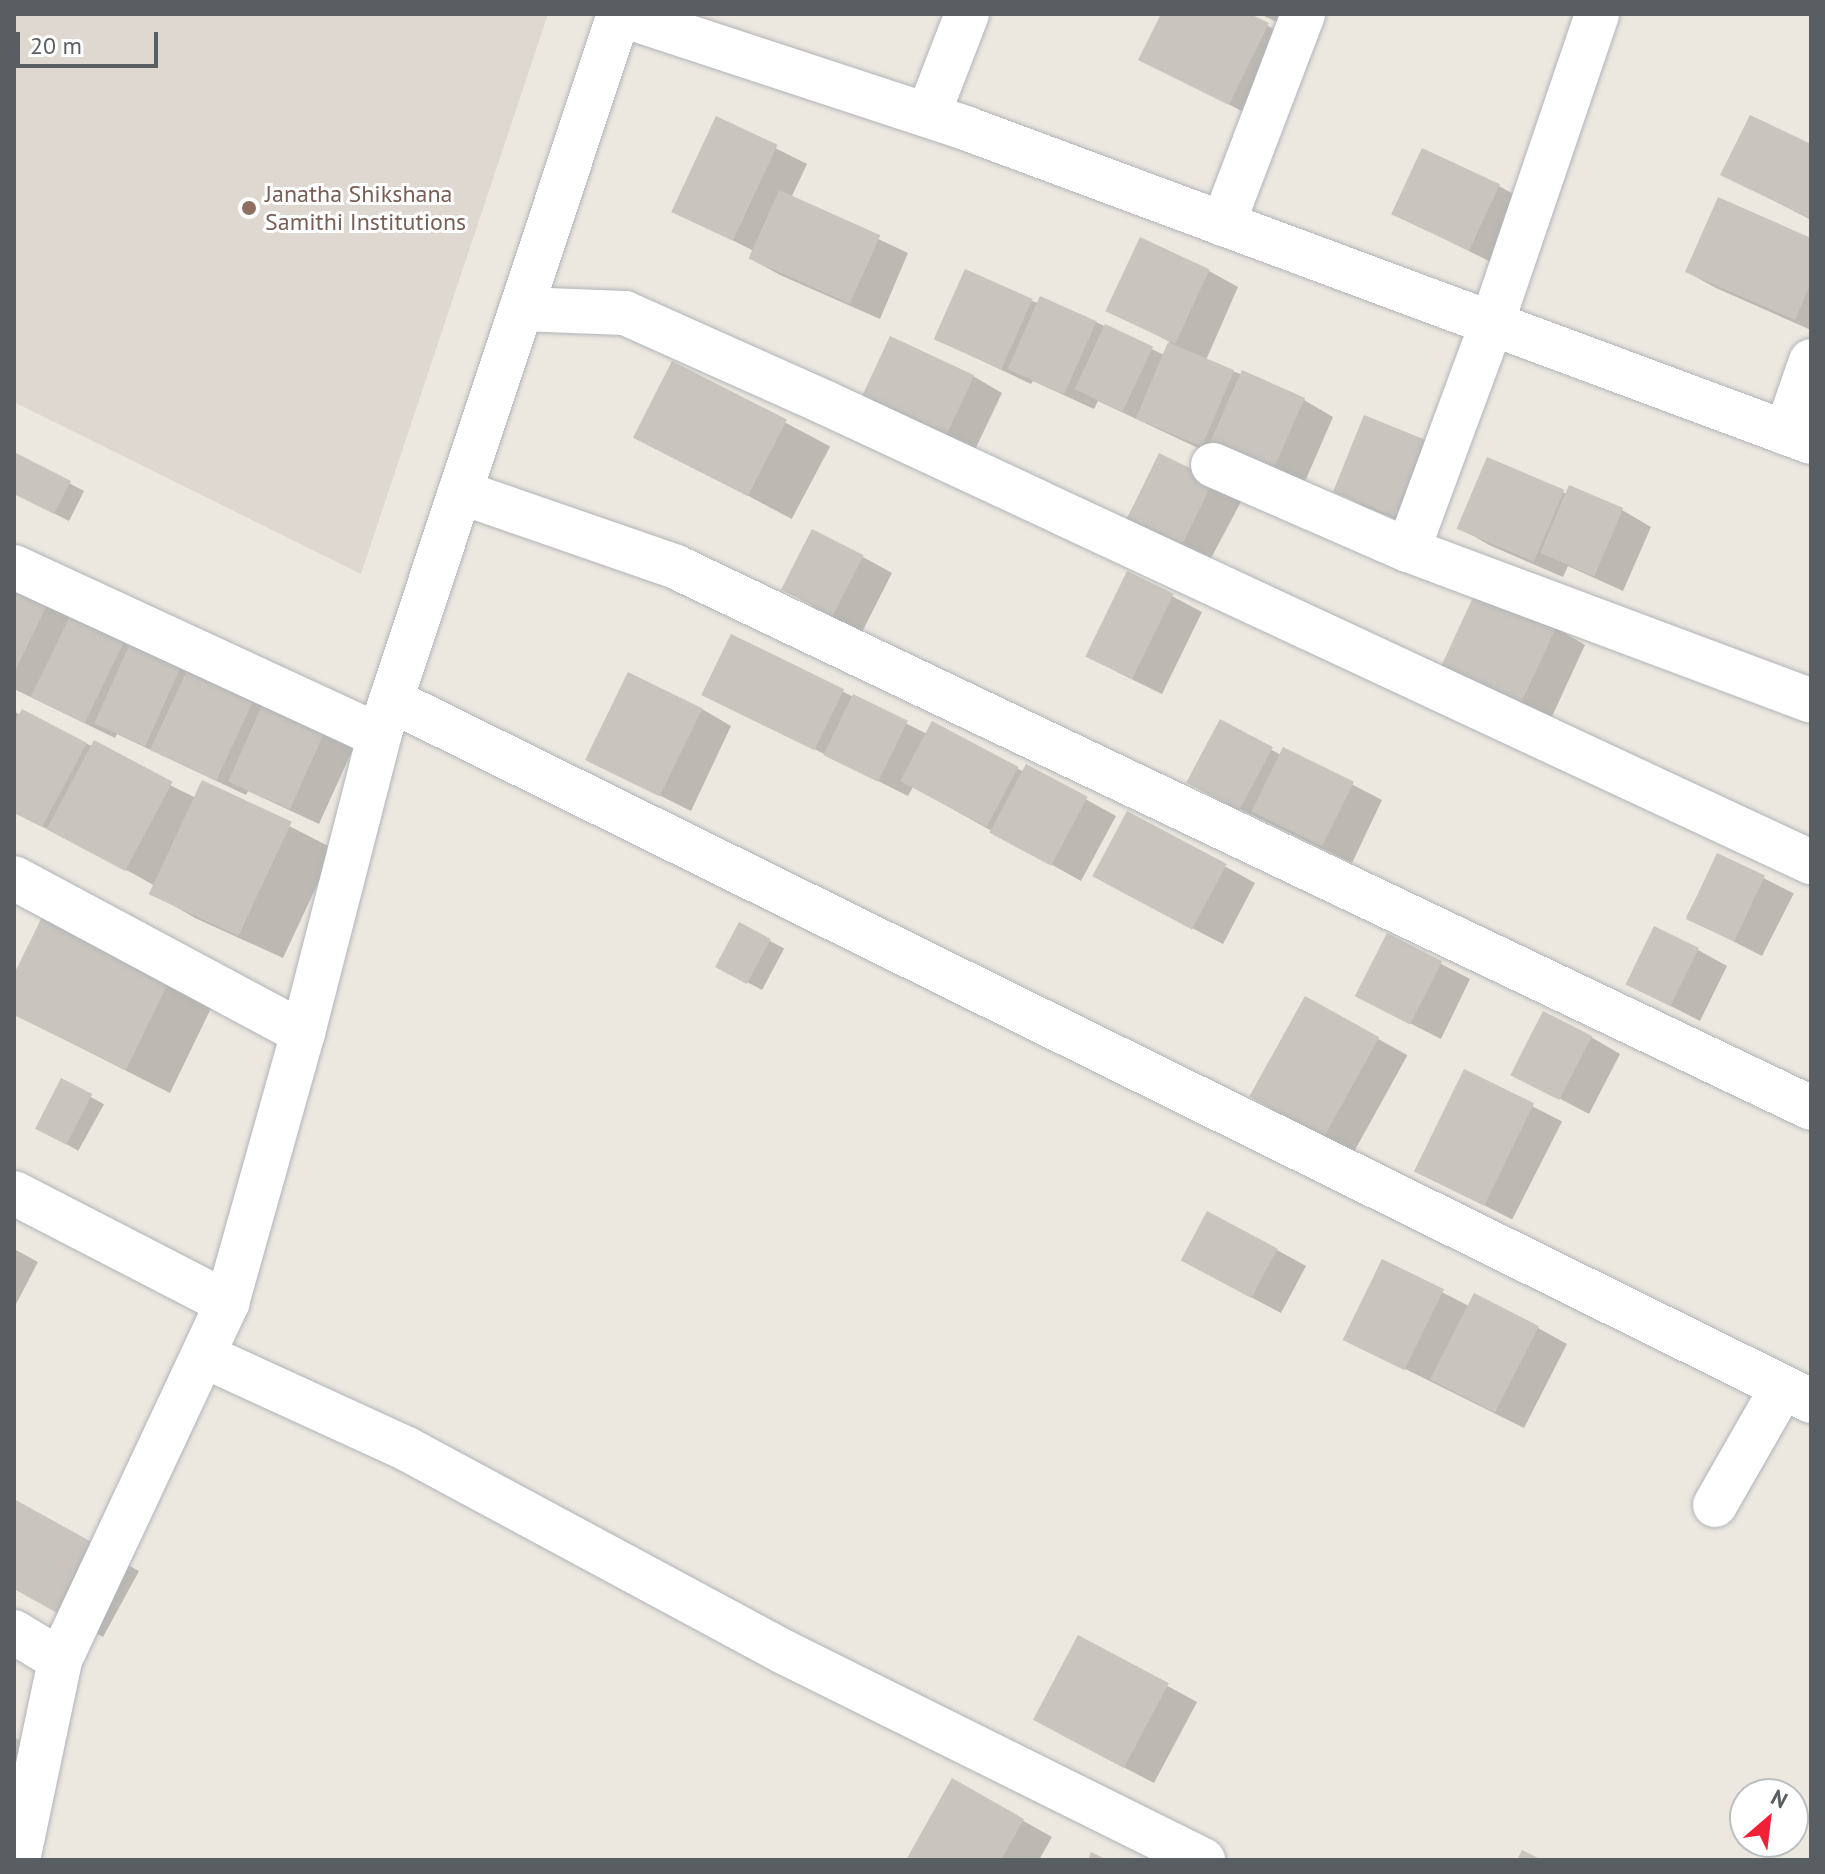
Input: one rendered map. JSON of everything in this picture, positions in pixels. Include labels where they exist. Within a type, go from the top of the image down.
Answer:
[{"type":"street","points":[[18,1860],[60,1660],[227,1303],[303,1033],[385,718],[619,14],[928,115],[1798,437],[1811,361]]},
{"type":"street","points":[[928,115],[967,14]]},
{"type":"street","points":[[1223,224],[1303,14]]},
{"type":"street","points":[[1408,550],[1492,323],[1597,14]]},
{"type":"street","points":[[521,309],[625,313],[841,409],[1811,862]]},
{"type":"street","points":[[1213,465],[1408,550],[1811,701]]},
{"type":"street","points":[[460,492],[676,567],[1811,1108]]},
{"type":"street","points":[[14,567],[385,718],[1796,1394],[1715,1505]]},
{"type":"street","points":[[14,878],[303,1033]]},
{"type":"street","points":[[14,1193],[227,1303]]},
{"type":"street","points":[[204,1356],[407,1449],[784,1652],[1203,1860]]},
{"type":"street","points":[[14,1632],[60,1660]]},
{"type":"shaded area","name":"Janatha Shikshana Samithi Institutions","points":[[14,14],[548,14],[361,574],[14,402]]},
{"type":"building","points":[[1161,14],[1250,14],[1269,23],[1229,105],[1138,60]]},
{"type":"building","points":[[1750,115],[1811,144],[1811,219],[1720,175]]},
{"type":"building","points":[[716,116],[778,145],[733,241],[671,212]]},
{"type":"building","points":[[1422,148],[1500,184],[1469,251],[1391,214]]},
{"type":"building","points":[[779,190],[880,235],[850,304],[748,259]]},
{"type":"building","points":[[1718,197],[1811,238],[1811,283],[1795,320],[1685,272]]},
{"type":"building","points":[[1140,237],[1210,270],[1175,344],[1105,311]]},
{"type":"building","points":[[965,269],[1033,299],[1001,369],[934,339]]},
{"type":"building","points":[[1040,296],[1097,321],[1064,394],[1007,369]]},
{"type":"building","points":[[1105,324],[1153,346],[1123,412],[1075,389]]},
{"type":"building","points":[[890,336],[974,375],[943,441],[859,402]]},
{"type":"building","points":[[1168,342],[1234,370],[1202,447],[1136,418]]},
{"type":"building","points":[[672,361],[787,420],[748,496],[633,438]]},
{"type":"building","points":[[1242,370],[1305,398],[1272,472],[1209,444]]},
{"type":"building","points":[[1364,415],[1431,442],[1400,519],[1333,492]]},
{"type":"building","points":[[16,453],[71,481],[54,514],[14,494]]},
{"type":"building","points":[[1159,453],[1214,480],[1181,548],[1126,521]]},
{"type":"building","points":[[1487,457],[1564,490],[1534,562],[1457,529]]},
{"type":"building","points":[[1569,485],[1623,508],[1594,576],[1540,553]]},
{"type":"building","points":[[812,529],[864,555],[833,616],[781,590]]},
{"type":"building","points":[[1127,571],[1174,594],[1132,679],[1085,656]]},
{"type":"building","points":[[14,580],[51,597],[14,673]]},
{"type":"building","points":[[1477,589],[1557,626],[1518,710],[1438,672]]},
{"type":"building","points":[[71,614],[125,640],[85,723],[31,697]]},
{"type":"building","points":[[731,634],[844,689],[814,750],[701,695]]},
{"type":"building","points":[[130,643],[181,666],[145,746],[94,723]]},
{"type":"building","points":[[191,662],[257,693],[216,781],[150,750]]},
{"type":"building","points":[[628,672],[703,708],[660,796],[585,760]]},
{"type":"building","points":[[853,694],[908,721],[878,782],[823,755]]},
{"type":"building","points":[[263,703],[325,731],[290,809],[228,782]]},
{"type":"building","points":[[22,709],[87,743],[42,827],[14,813],[14,724]]},
{"type":"building","points":[[1220,719],[1273,747],[1239,811],[1186,783]]},
{"type":"building","points":[[932,721],[1019,767],[987,827],[900,781]]},
{"type":"building","points":[[94,740],[173,782],[125,871],[47,829]]},
{"type":"building","points":[[1283,747],[1354,782],[1322,846],[1251,812]]},
{"type":"building","points":[[1026,764],[1088,797],[1051,866],[989,833]]},
{"type":"building","points":[[202,780],[292,822],[238,936],[149,894]]},
{"type":"building","points":[[1127,811],[1227,864],[1192,929],[1092,876]]},
{"type":"building","points":[[1717,853],[1765,875],[1734,942],[1686,919]]},
{"type":"building","points":[[45,911],[173,973],[126,1070],[14,1015],[14,974]]},
{"type":"building","points":[[739,922],[771,939],[747,984],[715,967]]},
{"type":"building","points":[[1654,926],[1699,948],[1670,1006],[1626,984]]},
{"type":"building","points":[[1387,933],[1442,961],[1410,1024],[1355,996]]},
{"type":"building","points":[[1305,996],[1379,1037],[1324,1138],[1249,1097]]},
{"type":"building","points":[[1543,1011],[1592,1036],[1559,1100],[1510,1075]]},
{"type":"building","points":[[1464,1069],[1534,1103],[1484,1206],[1414,1171]]},
{"type":"building","points":[[61,1078],[92,1094],[66,1145],[35,1129]]},
{"type":"building","points":[[1207,1211],[1278,1249],[1251,1298],[1181,1260]]},
{"type":"building","points":[[1382,1259],[1444,1289],[1405,1370],[1343,1340]]},
{"type":"building","points":[[1474,1293],[1539,1326],[1495,1413],[1430,1379]]},
{"type":"building","points":[[14,1499],[97,1545],[59,1614],[14,1589]]},
{"type":"building","points":[[1078,1635],[1169,1683],[1124,1768],[1033,1720]]},
{"type":"building","points":[[14,1737],[25,1744],[14,1764]]},
{"type":"building","points":[[952,1778],[1024,1819],[1001,1860],[906,1860]]},
{"type":"building","points":[[1522,1850],[1542,1860],[1517,1860]]},
{"type":"building","points":[[1091,1852],[1107,1860],[1088,1860]]},
{"type":"place","name":"Janatha Shikshana Samithi Institutions","points":[[249,208]]}]
